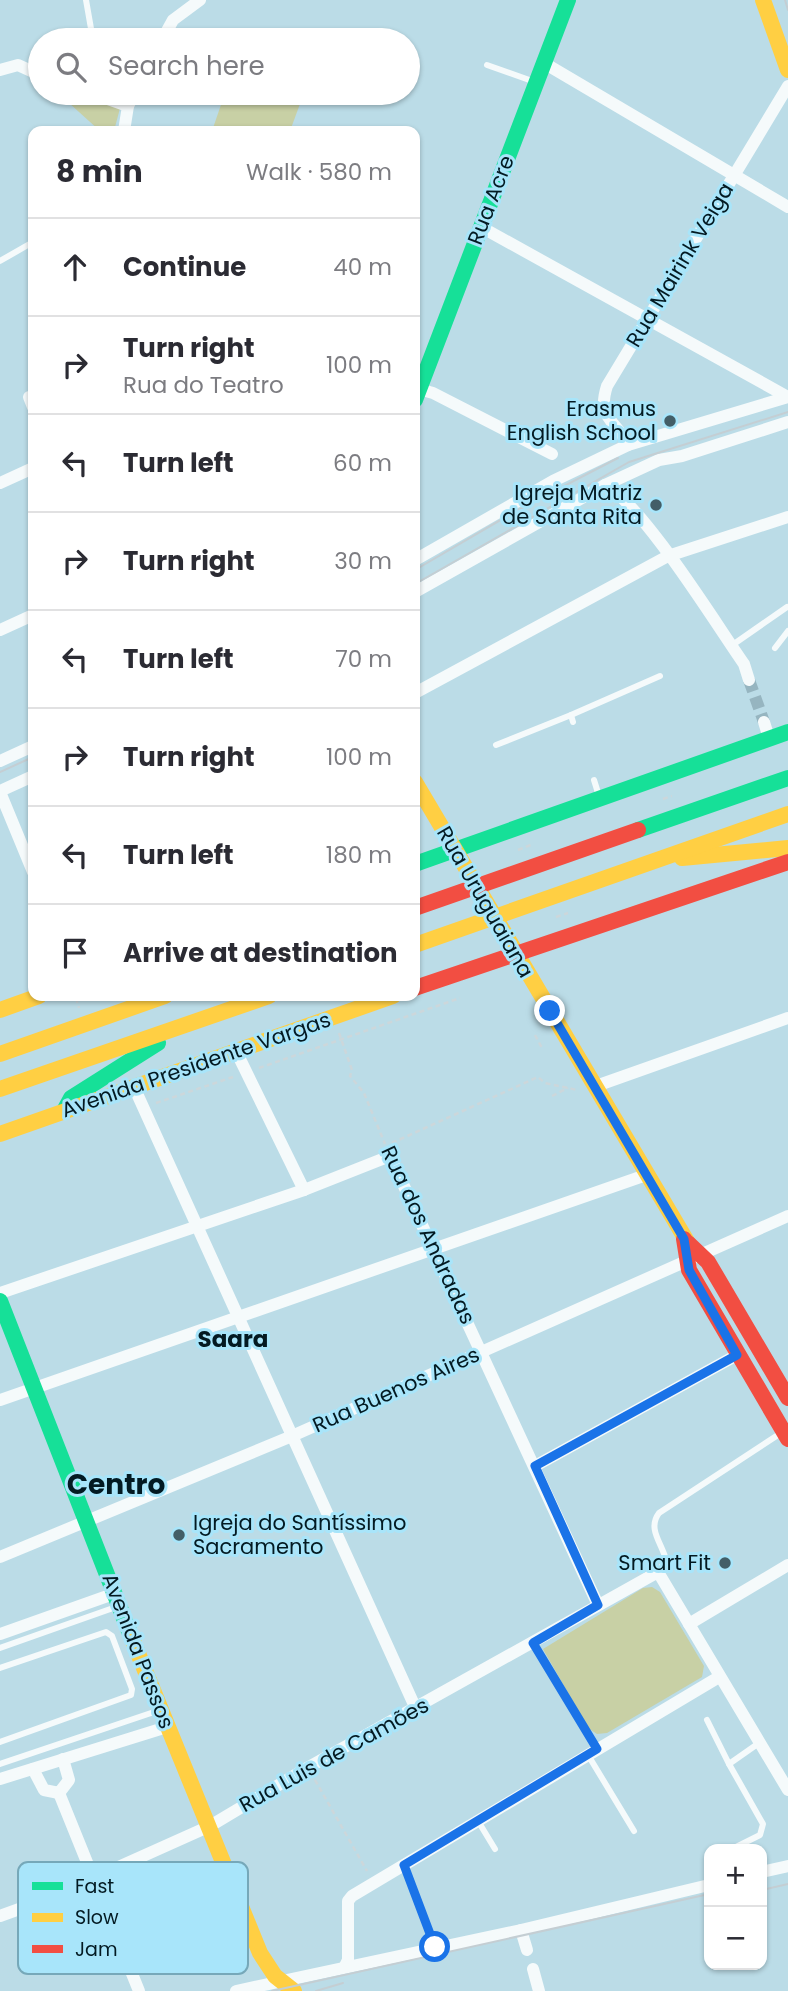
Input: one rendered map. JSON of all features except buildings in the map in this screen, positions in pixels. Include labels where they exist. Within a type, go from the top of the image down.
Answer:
[{"type":"main road","name":"Rua Acre","points":[[420,383],[568,0]]},
{"type":"main road","points":[[763,0],[788,70]]},
{"type":"main road","points":[[420,861],[788,732]]},
{"type":"main road","points":[[420,906],[788,778]]},
{"type":"main road","name":"Rua Uruguaiana","points":[[420,790],[694,1258],[708,1262],[787,1394]]},
{"type":"main road","points":[[420,943],[788,814]]},
{"type":"main road","points":[[663,859],[714,857],[788,848]]},
{"type":"main road","points":[[420,986],[788,862]]},
{"type":"main road","points":[[0,1010],[28,1000]]},
{"type":"main road","points":[[0,1054],[151,1001]]},
{"type":"main road","name":"Avenida Presidente Vargas","points":[[0,1089],[254,1001]]},
{"type":"main road","name":"Avenida Presidente Vargas","points":[[0,1134],[379,1001]]},
{"type":"main road","points":[[64,1111],[71,1098],[188,1023]]},
{"type":"main road","name":"Rua Uruguaiana","points":[[694,1258],[689,1270],[737,1355],[786,1433]]},
{"type":"main road","name":"Avenida Passos","points":[[0,1301],[160,1710],[224,1862]]},
{"type":"main road","name":"Avenida Passos","points":[[248,1922],[260,1952],[287,1986]]},
{"type":"street","points":[[170,28],[184,9],[200,0]]},
{"type":"street","points":[[544,63],[788,207]]},
{"type":"street","points":[[0,70],[10,65],[28,70]]},
{"type":"street","name":"Rua Mairink Veiga","points":[[628,445],[606,417],[604,407],[607,386],[788,86]]},
{"type":"street","points":[[125,105],[128,106],[125,126]]},
{"type":"street","points":[[481,227],[788,397]]},
{"type":"street","points":[[420,393],[433,393],[552,454]]},
{"type":"street","points":[[420,557],[553,481],[628,445],[788,397]]},
{"type":"street","points":[[420,589],[605,485],[659,460],[682,456],[788,422]]},
{"type":"street","points":[[0,483],[28,470]]},
{"type":"street","points":[[605,485],[618,492],[668,556],[744,664],[749,680]]},
{"type":"street","points":[[420,690],[668,556],[788,517]]},
{"type":"street","points":[[0,630],[28,617]]},
{"type":"street","points":[[764,722],[769,738]]},
{"type":"street","points":[[0,761],[28,748]]},
{"type":"street","points":[[28,778],[0,791],[28,860]]},
{"type":"street","points":[[596,1087],[788,1018]]},
{"type":"street","points":[[236,1051],[304,1190]]},
{"type":"street","points":[[134,1087],[416,1709]]},
{"type":"street","points":[[0,1293],[304,1190],[390,1156]]},
{"type":"street","name":"Rua dos Andradas","points":[[390,1156],[598,1605]]},
{"type":"street","points":[[0,1400],[646,1175]]},
{"type":"street","name":"Rua Buenos Aires","points":[[0,1557],[292,1436],[788,1216]]},
{"type":"street","points":[[535,1466],[737,1355]]},
{"type":"street","points":[[768,1403],[787,1394]]},
{"type":"street","points":[[689,1624],[788,1565]]},
{"type":"street","points":[[658,1572],[788,1790]]},
{"type":"street","name":"Rua Luis de Camões","points":[[130,1862],[210,1826],[307,1768],[658,1572]]},
{"type":"street","points":[[0,1634],[118,1599]]},
{"type":"street","points":[[345,1966],[348,1960],[348,1901],[719,1677]]},
{"type":"street","points":[[0,1779],[167,1727]]},
{"type":"street","points":[[59,1793],[69,1780],[63,1759]]},
{"type":"street","points":[[33,1769],[44,1790],[59,1793]]},
{"type":"street","points":[[59,1793],[88,1862]]},
{"type":"street","points":[[767,1871],[788,1866]]},
{"type":"street","points":[[236,1991],[287,1986],[345,1966],[521,1930],[704,1886]]},
{"type":"street","name":"Rua Luis de Camões","points":[[0,1916],[18,1909]]},
{"type":"street","points":[[521,1930],[527,1950]]},
{"type":"street","points":[[533,1969],[539,1991]]},
{"type":"street","points":[[132,1974],[139,1991]]},
{"type":"lane","points":[[86,0],[91,28]]},
{"type":"lane","points":[[487,65],[537,82]]},
{"type":"lane","points":[[24,69],[28,68]]},
{"type":"lane","points":[[0,261],[28,245]]},
{"type":"lane","points":[[732,646],[787,607]]},
{"type":"lane","points":[[775,648],[788,631]]},
{"type":"lane","points":[[496,745],[572,718],[660,677]]},
{"type":"lane","points":[[594,780],[600,798]]},
{"type":"lane","points":[[658,1572],[666,1560],[653,1530],[654,1520],[659,1513],[786,1433]]},
{"type":"lane","points":[[0,1648],[118,1599]]},
{"type":"lane","points":[[0,1668],[106,1632],[112,1636],[132,1689],[131,1695],[113,1703],[0,1742]]},
{"type":"lane","points":[[533,1643],[634,1831]]},
{"type":"lane","points":[[0,1764],[160,1710]]},
{"type":"lane","points":[[707,1720],[762,1824],[760,1835],[742,1844]]},
{"type":"lane","points":[[729,1764],[759,1742]]},
{"type":"lane","points":[[478,1821],[495,1849]]},
{"type":"lane","points":[[404,1865],[435,1947]]},
{"type":"path","points":[[665,792],[670,804]]},
{"type":"path","points":[[518,850],[533,844]]},
{"type":"path","points":[[556,917],[568,913]]},
{"type":"path","points":[[143,1107],[460,998]]},
{"type":"path","points":[[77,1001],[80,1010]]},
{"type":"path","points":[[421,1011],[424,1017]]},
{"type":"path","name":"Rua dos Andradas","points":[[333,1017],[352,1070],[351,1076],[364,1093],[390,1156]]},
{"type":"path","points":[[535,1035],[542,1048]]},
{"type":"path","points":[[390,1156],[393,1140],[538,1077],[545,1083],[575,1090],[596,1087]]},
{"type":"path","points":[[552,1096],[568,1088]]},
{"type":"path","points":[[307,1768],[374,1883]]},
{"type":"green space","points":[[71,105],[121,105],[115,126],[94,126]]},
{"type":"green space","points":[[221,105],[300,105],[292,126],[214,126]]},
{"type":"green space","points":[[652,1587],[660,1592],[704,1666],[702,1677],[607,1733],[597,1734],[588,1728],[543,1649],[643,1588]]},
{"type":"tunnel","points":[[749,680],[764,722]]},
{"type":"tram line","points":[[785,0],[788,10]]},
{"type":"tram line","points":[[420,581],[629,462],[788,412]]},
{"type":"tram line","points":[[420,567],[516,511],[618,458]]},
{"type":"tram line","points":[[0,772],[28,759]]},
{"type":"tram line","points":[[767,1889],[788,1884]]},
{"type":"tram line","points":[[272,1991],[704,1895]]},
{"type":"tram line","points":[[316,1991],[343,1983]]},
{"type":"traffic: fast","points":[[420,387],[568,0]]},
{"type":"traffic: fast","points":[[420,862],[788,732]]},
{"type":"traffic: fast","points":[[638,830],[788,778]]},
{"type":"traffic: fast","points":[[64,1111],[71,1098],[158,1043]]},
{"type":"traffic: fast","points":[[0,1301],[131,1636]]},
{"type":"traffic: slow","points":[[763,0],[788,70]]},
{"type":"traffic: slow","points":[[420,790],[688,1243]]},
{"type":"traffic: slow","points":[[420,943],[788,814]]},
{"type":"traffic: slow","points":[[682,858],[788,848]]},
{"type":"traffic: slow","points":[[0,1010],[28,1000]]},
{"type":"traffic: slow","points":[[0,1054],[151,1001]]},
{"type":"traffic: slow","points":[[0,1089],[255,1001]]},
{"type":"traffic: slow","points":[[0,1134],[379,1001]]},
{"type":"traffic: slow","points":[[131,1636],[223,1862]]},
{"type":"traffic: slow","points":[[248,1924],[260,1953],[275,1976],[294,1991]]},
{"type":"traffic: jam","points":[[420,906],[638,830]]},
{"type":"traffic: jam","points":[[420,986],[788,862]]},
{"type":"traffic: jam","points":[[684,1239],[689,1270],[788,1439]]},
{"type":"traffic: jam","points":[[688,1243],[708,1262],[788,1398]]},
{"type":"place","name":"Erasmus English School","points":[[670,421]]},
{"type":"place","name":"Igreja Matriz de Santa Rita","points":[[656,505]]},
{"type":"place","name":"Igreja do Santíssimo Sacramento","points":[[179,1535]]},
{"type":"place","name":"Smart Fit","points":[[725,1563]]},
{"type":"district","name":"Saara","points":[[233,1339]]},
{"type":"district","name":"Centro","points":[[116,1484]]},
{"type":"route","points":[[435,1947],[404,1865],[597,1749],[533,1643],[598,1605],[535,1466],[737,1355],[689,1270],[684,1239],[550,1011]]}]
